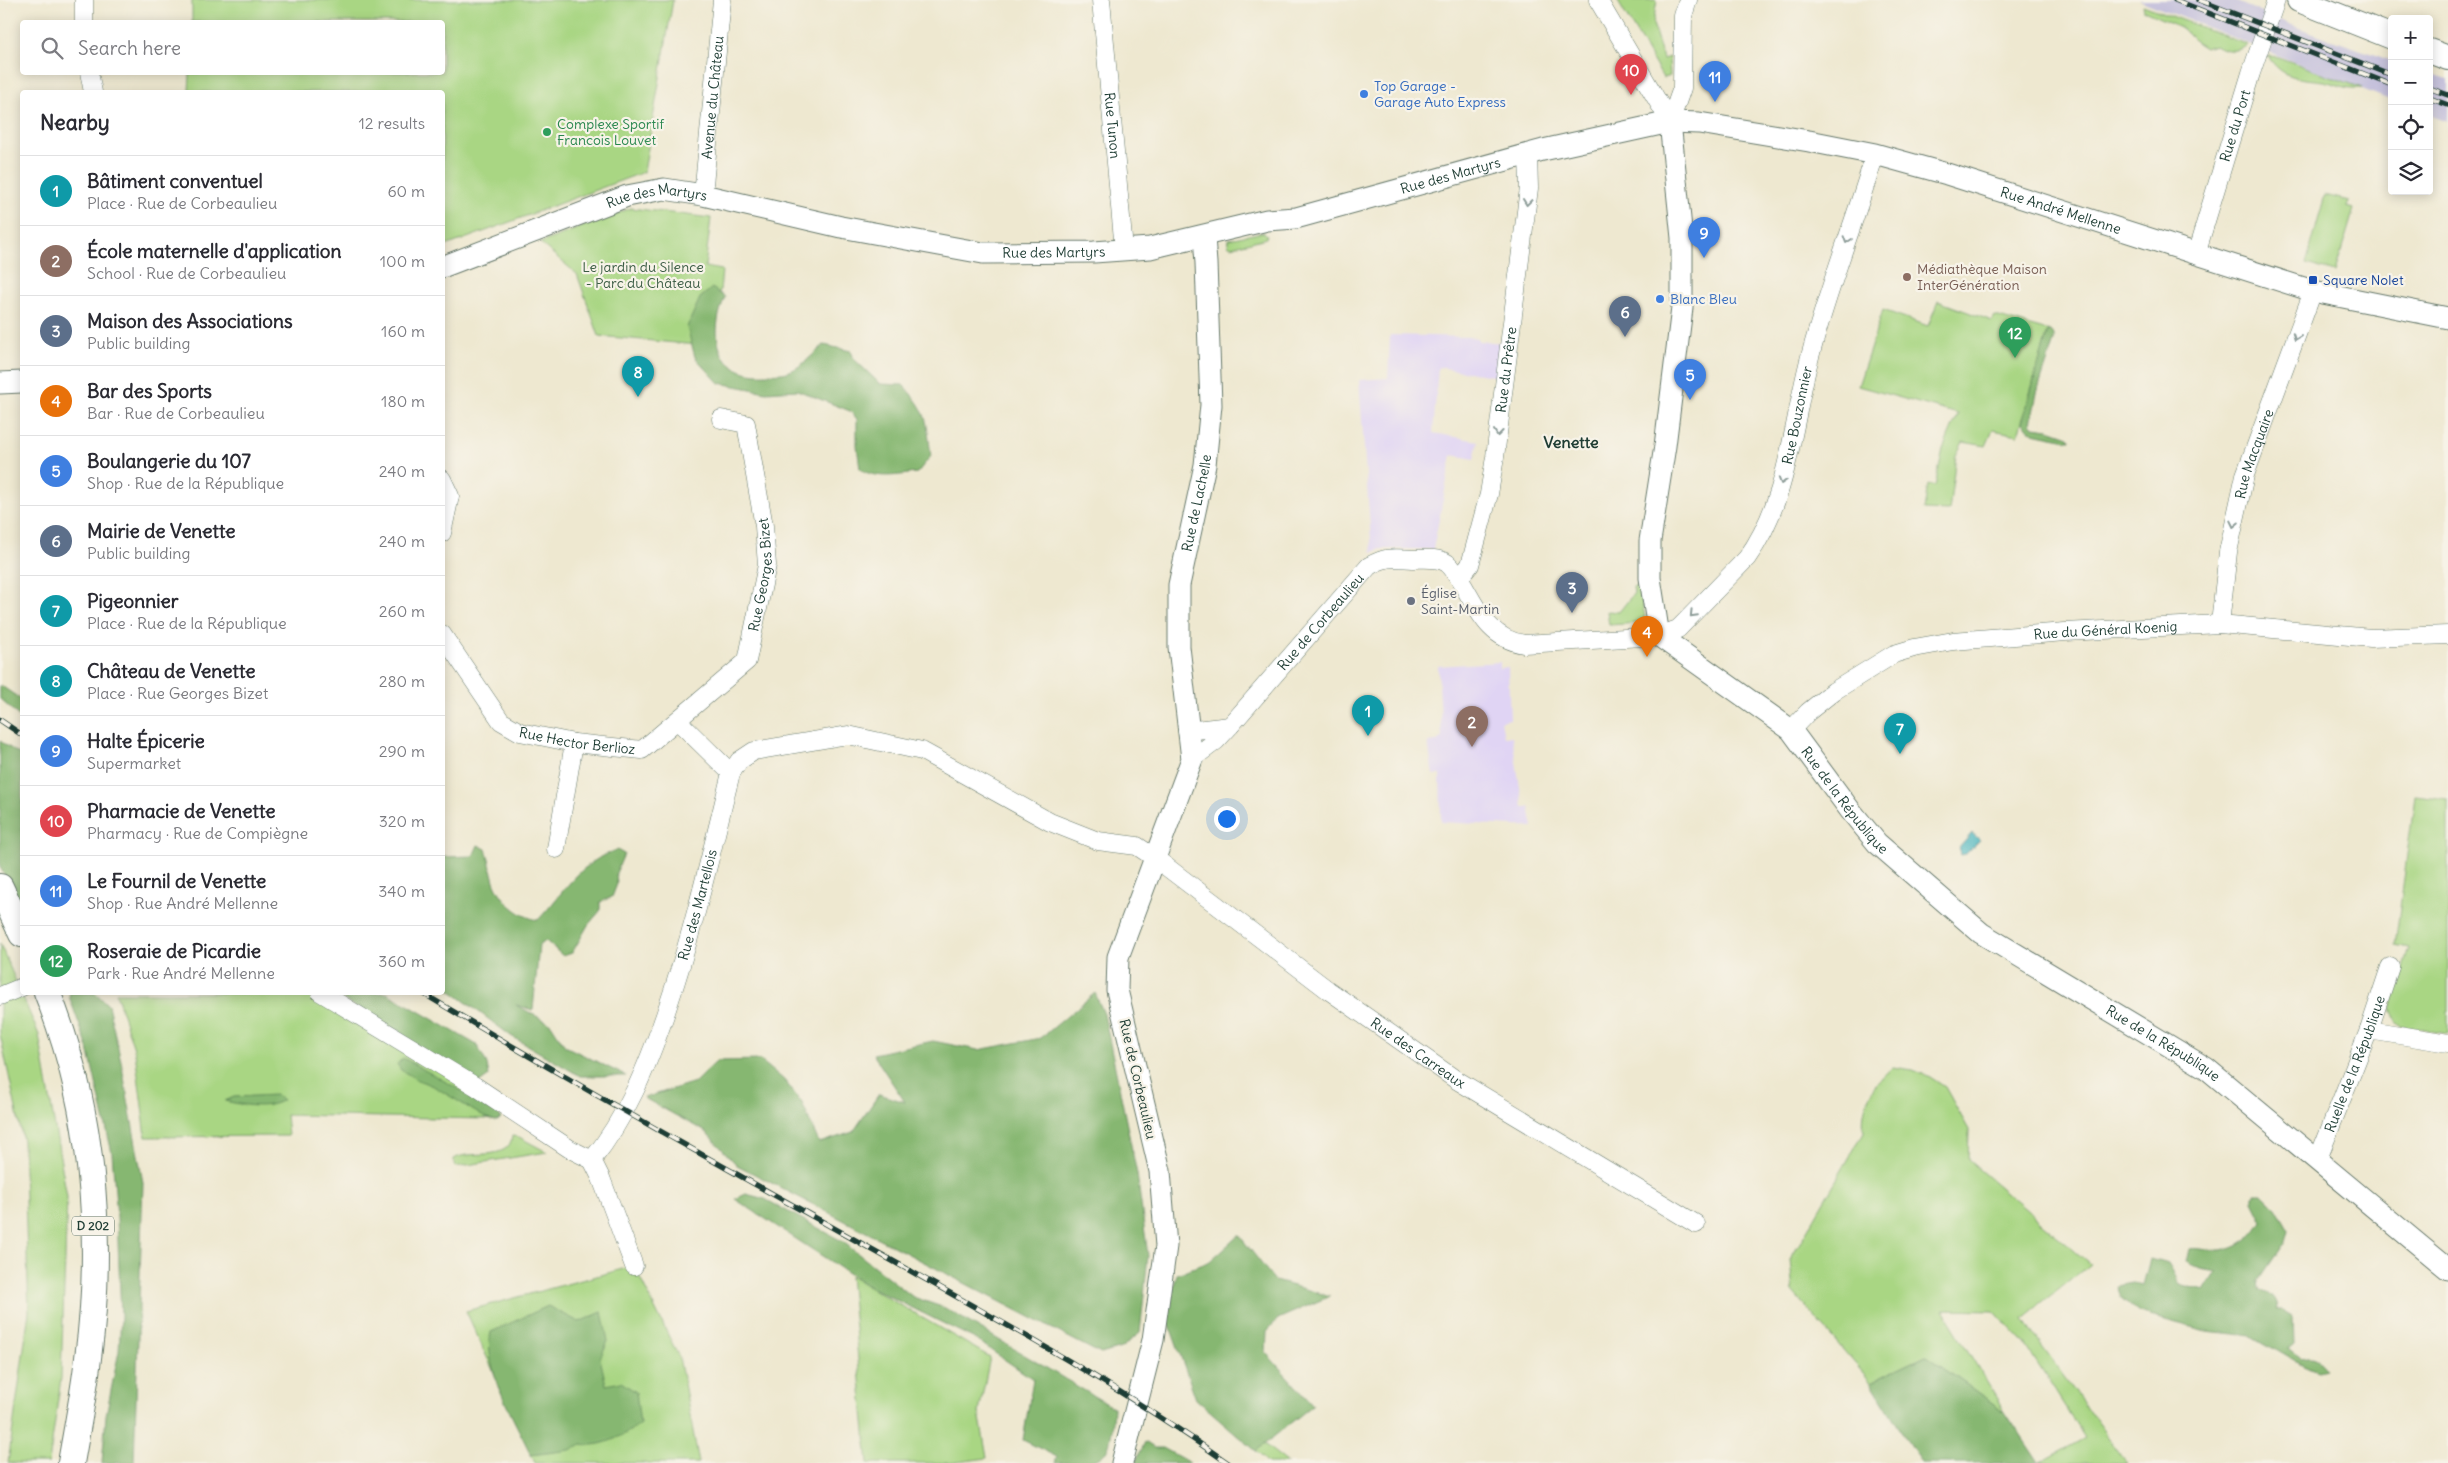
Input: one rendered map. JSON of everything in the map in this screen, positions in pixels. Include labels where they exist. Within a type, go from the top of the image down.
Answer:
[{"type":"main road","points":[[2299,0],[2388,35]]},
{"type":"main road","points":[[2433,52],[2448,58]]},
{"type":"main road","points":[[0,887],[20,930]]},
{"type":"main road","name":"D 202","points":[[48,995],[62,1030],[79,1098],[90,1166],[95,1260],[88,1357],[72,1463]]},
{"type":"street","points":[[84,0],[84,20]]},
{"type":"street","name":"Avenue du Château","points":[[703,195],[722,0]]},
{"type":"street","name":"Rue Tunon","points":[[1101,0],[1124,250]]},
{"type":"street","points":[[1598,0],[1670,122],[1682,238],[1682,308],[1665,446],[1650,541],[1650,578],[1659,636]]},
{"type":"street","points":[[1670,122],[1682,88],[1683,16],[1688,0]]},
{"type":"street","name":"Rue du Port","points":[[2196,254],[2251,73],[2276,0]]},
{"type":"street","points":[[90,75],[94,90]]},
{"type":"street","name":"Rue des Martyrs","points":[[445,266],[627,196],[664,189],[703,195],[842,227],[983,253],[1150,248],[1204,237],[1267,220],[1296,218],[1528,154],[1670,122]]},
{"type":"street","name":"Rue André Mellenne","points":[[1670,122],[1700,123],[1782,136],[1875,154],[1947,174],[2313,291],[2448,318]]},
{"type":"street","name":"Rue du Prêtre","points":[[1459,578],[1470,565],[1489,494],[1494,466],[1529,188],[1528,154]]},
{"type":"street","name":"Rue Bouzonnier","points":[[1659,636],[1678,629],[1748,558],[1756,545],[1786,468],[1811,352],[1875,154]]},
{"type":"street","name":"Rue de Lachelle","points":[[1191,763],[1179,647],[1179,585],[1205,466],[1211,405],[1204,237]]},
{"type":"street","name":"Rue Macquaire","points":[[2220,624],[2228,552],[2244,475],[2313,291]]},
{"type":"street","points":[[0,383],[20,382]]},
{"type":"street","name":"Rue Georges Bizet","points":[[678,721],[747,661],[767,565],[764,526],[746,424],[721,419]]},
{"type":"street","points":[[445,485],[450,496],[445,519]]},
{"type":"street","name":"Rue de Corbeaulieu","points":[[1122,1463],[1153,1340],[1166,1246],[1160,1171],[1117,990],[1118,957],[1191,763],[1230,726],[1369,566],[1385,558],[1437,560],[1447,563],[1459,578],[1485,624],[1496,634],[1512,642],[1524,644],[1659,636]]},
{"type":"street","name":"Rue du Général Koenig","points":[[1791,730],[1808,712],[1834,691],[1894,654],[1914,648],[1953,641],[2065,632],[2220,624],[2371,638],[2448,635]]},
{"type":"street","name":"Rue de la République","points":[[1659,636],[1791,730],[1877,843],[1981,933],[2206,1068],[2318,1159],[2448,1269]]},
{"type":"street","name":"Rue Hector Berlioz","points":[[445,638],[501,721],[520,732],[574,743],[642,750],[678,721]]},
{"type":"street","points":[[678,721],[731,773],[739,761],[754,752],[848,735],[922,751],[1050,822],[1098,841],[1137,846],[1155,858]]},
{"type":"street","points":[[1188,731],[1230,726]]},
{"type":"street","points":[[556,849],[574,743]]},
{"type":"street","name":"Rue des Martellois","points":[[592,1160],[625,1111],[646,1071],[685,956],[731,773]]},
{"type":"street","name":"Rue des Carreaux","points":[[1155,858],[1328,990],[1455,1079],[1696,1224]]},
{"type":"street","name":"Ruelle de la République","points":[[2318,1159],[2369,1030],[2390,967]]},
{"type":"street","points":[[0,996],[20,988]]},
{"type":"street","points":[[325,995],[475,1086],[570,1149],[592,1160],[601,1178],[634,1266]]},
{"type":"street","points":[[2369,1030],[2448,1043]]},
{"type":"shaded area","points":[[2139,0],[2232,0],[2299,28],[2388,60],[2388,99]]},
{"type":"shaded area","points":[[2433,75],[2448,80],[2448,121],[2433,115]]},
{"type":"shaded area","points":[[1390,335],[1468,337],[1478,338],[1478,341],[1504,343],[1499,377],[1438,367],[1433,433],[1478,441],[1474,459],[1452,455],[1433,549],[1379,549],[1372,553],[1359,380],[1388,378]]},
{"type":"shaded area","points":[[1500,662],[1500,668],[1508,667],[1510,719],[1501,721],[1504,737],[1512,736],[1523,807],[1529,807],[1533,827],[1441,822],[1440,774],[1433,775],[1428,742],[1438,741],[1442,738],[1438,666]]},
{"type":"green space","name":"Complexe Sportif Francois Louvet","points":[[192,0],[673,0],[644,172],[445,246],[445,90],[189,90],[190,75],[445,75],[445,20],[192,20]]},
{"type":"green space","points":[[1617,0],[1657,0],[1653,24],[1663,59],[1669,57],[1670,76],[1663,78]]},
{"type":"green space","points":[[2143,5],[2248,45],[2232,50],[2223,49],[2215,45],[2205,48],[2182,28],[2144,11]]},
{"type":"green space","points":[[2268,56],[2278,57],[2362,88],[2346,87],[2292,76],[2273,64]]},
{"type":"green space","points":[[2325,195],[2349,201],[2347,207],[2354,209],[2335,272],[2306,264]]},
{"type":"green space","name":"Le jardin du Silence - Parc du Château","points":[[631,208],[711,218],[705,267],[722,270],[720,291],[715,298],[709,346],[599,336],[577,274],[540,243]]},
{"type":"green space","points":[[1263,232],[1267,235],[1266,238],[1231,247],[1228,245],[1229,239]]},
{"type":"green space","points":[[712,288],[725,297],[717,326],[721,351],[727,361],[737,369],[750,373],[787,372],[808,360],[824,345],[851,351],[854,359],[880,384],[903,385],[922,410],[928,433],[931,456],[917,473],[880,476],[860,469],[857,445],[857,419],[850,411],[797,390],[766,392],[719,383],[695,357],[687,327],[700,298]]},
{"type":"green space","points":[[1938,301],[1992,321],[1995,316],[2048,331],[2018,435],[1993,430],[1986,446],[1963,442],[1956,455],[1949,511],[1924,510],[1928,484],[1935,486],[1943,449],[1958,414],[1858,386],[1883,310],[1928,326]]},
{"type":"green space","points":[[2048,331],[2054,335],[2054,341],[2037,393],[2031,423],[2034,427],[2049,429],[2069,436],[2070,440],[2034,433],[2022,422]]},
{"type":"green space","points":[[1639,586],[1645,617],[1640,623],[1609,625],[1607,611],[1619,612],[1634,593],[1633,587]]},
{"type":"green space","points":[[0,685],[20,699],[20,717],[0,699]]},
{"type":"green space","points":[[0,741],[20,755],[20,903],[0,867]]},
{"type":"green space","points":[[2415,796],[2448,800],[2448,1034],[2400,1026],[2396,1022],[2391,1009],[2409,948],[2395,945]]},
{"type":"green space","points":[[478,845],[486,849],[494,881],[501,894],[517,911],[538,920],[573,880],[592,863],[617,850],[624,854],[616,873],[617,884],[612,897],[600,902],[600,911],[588,925],[572,953],[563,956],[546,941],[539,945],[533,1010],[516,1005],[551,1024],[565,1046],[626,1076],[580,1076],[511,1036],[445,986],[445,857],[473,856]]},
{"type":"green space","points":[[0,944],[20,991],[20,995],[22,995],[39,1035],[67,1197],[61,1378],[49,1463],[8,1463],[29,1312],[23,1141],[0,1034]]},
{"type":"green space","points":[[1095,993],[1104,1014],[1137,1174],[1148,1256],[1140,1333],[1121,1348],[1101,1354],[737,1165],[706,1132],[644,1098],[695,1082],[717,1061],[760,1060],[784,1080],[802,1103],[819,1143],[853,1132],[879,1094],[905,1102],[873,1054],[933,1041],[978,1050],[1041,1038]]},
{"type":"green space","points":[[69,995],[98,995],[108,1005],[121,1061],[143,1183],[134,1463],[102,1463],[106,1415],[119,1351],[121,1316],[117,1217],[112,1153],[88,1048]]},
{"type":"green space","points":[[117,995],[323,995],[467,1089],[465,1100],[498,1121],[486,1119],[286,1115],[288,1136],[146,1137],[135,1052]]},
{"type":"green space","points":[[337,995],[390,995],[477,1045],[487,1064],[489,1076],[475,1086]]},
{"type":"green space","points":[[403,1058],[496,1110],[501,1119],[495,1121],[484,1117],[435,1087],[401,1070],[397,1064]]},
{"type":"green space","points":[[1893,1067],[1913,1070],[1930,1077],[1945,1087],[1969,1130],[1968,1160],[2090,1264],[2024,1318],[2040,1344],[2127,1463],[2040,1463],[2085,1438],[2025,1344],[1994,1311],[1943,1310],[2005,1412],[1926,1356],[1871,1382],[1793,1292],[1790,1260],[1864,1132],[1864,1112],[1870,1095],[1879,1080]]},
{"type":"green space","points":[[276,1095],[283,1100],[263,1106],[225,1101],[234,1097]]},
{"type":"green space","points":[[512,1136],[519,1137],[547,1152],[455,1167],[454,1159],[460,1156],[496,1153],[504,1150],[510,1144]]},
{"type":"green space","points":[[746,1194],[765,1199],[842,1241],[913,1297],[945,1308],[1114,1408],[1111,1439],[1103,1455],[1086,1462],[1055,1463],[1057,1457],[1023,1440],[1033,1379],[973,1338],[868,1286],[735,1199]]},
{"type":"green space","points":[[2263,1194],[2276,1207],[2289,1230],[2286,1241],[2259,1281],[2260,1288],[2274,1300],[2277,1311],[2283,1311],[2293,1317],[2294,1343],[2288,1348],[2300,1358],[2315,1358],[2326,1369],[2318,1371],[2293,1360],[2252,1336],[2206,1331],[2139,1313],[2120,1297],[2116,1286],[2133,1283],[2143,1285],[2150,1259],[2168,1264],[2180,1284],[2205,1291],[2217,1272],[2201,1269],[2186,1262],[2189,1249],[2227,1250],[2240,1245],[2251,1237],[2263,1221],[2253,1201],[2253,1196]]},
{"type":"green space","points":[[1239,1235],[1275,1281],[1330,1296],[1278,1319],[1267,1331],[1266,1353],[1313,1405],[1256,1451],[1196,1399],[1166,1315],[1177,1274],[1210,1261]]},
{"type":"green space","points":[[634,1266],[679,1357],[699,1463],[535,1463],[466,1311]]},
{"type":"green space","points":[[850,1276],[990,1357],[979,1412],[987,1458],[950,1463],[868,1463]]},
{"type":"green space","points":[[548,1306],[579,1322],[602,1312],[608,1341],[600,1358],[606,1385],[621,1382],[636,1392],[640,1424],[605,1443],[582,1444],[570,1450],[531,1455],[509,1411],[496,1378],[491,1362],[491,1332]]},
{"type":"green space","points":[[1926,1356],[2005,1412],[2039,1463],[1921,1463],[1871,1382]]},
{"type":"green space","points":[[1145,1442],[1154,1448],[1163,1448],[1190,1463],[1135,1463]]},
{"type":"green space","points":[[1264,1444],[1288,1463],[1268,1463],[1256,1451]]},
{"type":"water","points":[[1972,833],[1980,840],[1966,854],[1961,855],[1959,848]]},
{"type":"railway","points":[[2175,0],[2388,83]]},
{"type":"railway","points":[[2199,0],[2388,73]]},
{"type":"railway","points":[[2433,89],[2448,95]]},
{"type":"railway","points":[[2433,99],[2448,105]]},
{"type":"railway","points":[[0,720],[20,734]]},
{"type":"railway","points":[[426,995],[593,1093],[1058,1354],[1144,1407],[1228,1463]]},
{"type":"place","name":"Top Garage - Garage Auto Express","points":[[1364,94]]},
{"type":"place","name":"Pharmacie de Venette","points":[[1631,95]]},
{"type":"place","name":"Le Fournil de Venette","points":[[1715,102]]},
{"type":"place","name":"Complexe Sportif Francois Louvet","points":[[547,132]]},
{"type":"place","name":"Halte Épicerie","points":[[1704,258]]},
{"type":"place","name":"Médiathèque Maison InterGénération","points":[[1907,277]]},
{"type":"place","name":"Square Nolet","points":[[2313,280]]},
{"type":"place","name":"Blanc Bleu","points":[[1660,299]]},
{"type":"place","name":"Mairie de Venette","points":[[1625,337]]},
{"type":"place","name":"Roseraie de Picardie","points":[[2015,358]]},
{"type":"place","name":"Château de Venette","points":[[638,397]]},
{"type":"place","name":"Boulangerie du 107","points":[[1690,400]]},
{"type":"place","name":"Église Saint-Martin","points":[[1411,601]]},
{"type":"place","name":"Maison des Associations","points":[[1572,613]]},
{"type":"place","name":"Bar des Sports","points":[[1647,657]]},
{"type":"place","name":"Bâtiment conventuel","points":[[1368,736]]},
{"type":"place","name":"École maternelle d'application","points":[[1472,747]]},
{"type":"place","name":"Pigeonnier","points":[[1900,754]]},
{"type":"district","name":"Venette","points":[[1571,442]]}]
